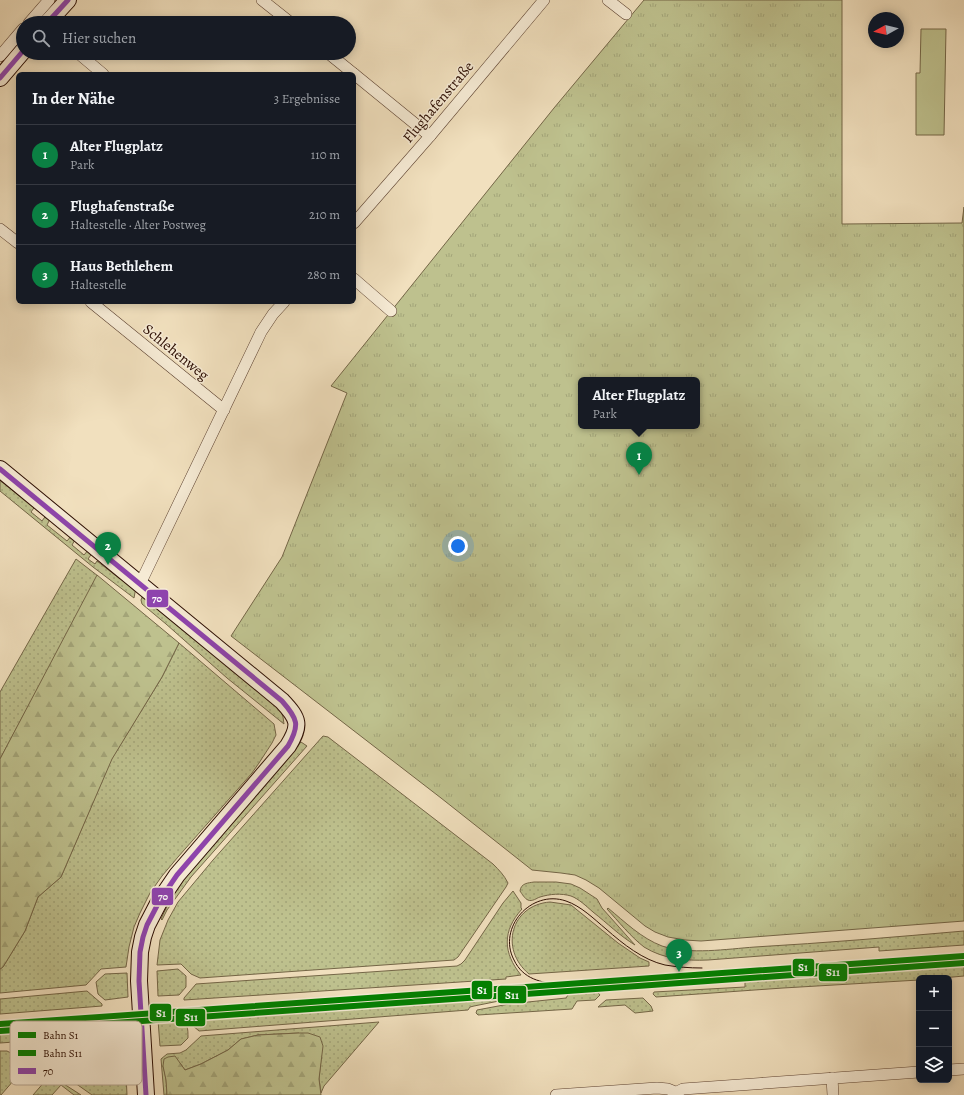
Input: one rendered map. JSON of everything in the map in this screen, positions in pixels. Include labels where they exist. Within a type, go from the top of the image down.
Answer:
[{"type":"main road","points":[[53,16],[68,0]]},
{"type":"main road","points":[[0,78],[16,59]]},
{"type":"main road","points":[[0,469],[282,701],[291,711],[296,720],[296,732],[288,746],[177,875],[152,915],[143,938],[139,965],[142,1021]]},
{"type":"main road","points":[[142,1026],[146,1095]]},
{"type":"street","points":[[35,16],[49,0]]},
{"type":"street","points":[[262,0],[282,16]]},
{"type":"street","name":"Flughafenstraße","points":[[356,221],[430,136],[544,0]]},
{"type":"street","points":[[608,0],[626,14]]},
{"type":"street","points":[[0,56],[16,37]]},
{"type":"street","points":[[86,60],[101,72]]},
{"type":"street","points":[[337,60],[352,72]]},
{"type":"street","points":[[356,76],[430,136]]},
{"type":"street","points":[[0,229],[16,241]]},
{"type":"street","points":[[356,281],[391,311]]},
{"type":"street","name":"Schlehenweg","points":[[93,304],[224,410]]},
{"type":"street","points":[[140,584],[261,332],[273,314],[282,304]]},
{"type":"street","points":[[952,1070],[964,1068]]},
{"type":"street","points":[[556,1095],[657,1088],[668,1089],[677,1094],[683,1089],[916,1072]]},
{"type":"street","points":[[832,1078],[833,1095]]},
{"type":"green space","points":[[644,0],[842,0],[842,224],[962,223],[964,207],[964,921],[701,941],[668,937],[655,932],[645,926],[599,888],[586,880],[575,875],[532,870],[231,636],[282,557],[347,393],[331,386],[554,108]]},
{"type":"green space","points":[[921,29],[946,29],[944,135],[916,135],[916,73],[920,73]]},
{"type":"green space","points":[[0,475],[36,505],[31,512],[42,521],[47,514],[51,517],[47,525],[67,541],[72,535],[76,538],[72,545],[84,555],[89,549],[93,552],[88,559],[95,564],[97,561],[120,579],[122,576],[136,587],[134,598],[93,567],[0,491]]},
{"type":"green space","points":[[76,559],[98,576],[0,759],[0,692]]},
{"type":"green space","points":[[97,575],[179,643],[162,677],[112,759],[61,877],[38,897],[25,931],[3,967],[0,969],[0,759]]},
{"type":"green space","points":[[143,595],[281,710],[284,724],[227,678],[142,604],[141,600]]},
{"type":"green space","points":[[179,643],[274,724],[276,735],[272,743],[252,773],[178,857],[150,893],[134,927],[126,967],[101,969],[86,985],[0,993],[0,969],[3,967],[25,931],[38,897],[61,877],[111,760],[162,677]]},
{"type":"green space","points":[[323,736],[328,737],[493,864],[508,883],[458,957],[454,960],[200,978],[191,974],[181,964],[157,965],[160,940],[168,920],[178,902],[213,860]]},
{"type":"green space","points":[[301,742],[307,746],[191,877],[167,910],[162,920],[161,919],[176,890],[188,873]]},
{"type":"green space","points":[[534,882],[556,882],[571,884],[580,888],[597,899],[602,908],[635,945],[619,934],[577,899],[571,896],[556,894],[540,897],[531,901],[527,899],[520,891],[521,888],[525,884]]},
{"type":"green space","points":[[513,891],[521,903],[522,909],[515,917],[508,934],[507,942],[511,958],[521,975],[506,977],[506,979],[184,1000],[196,984],[457,966],[465,960],[503,903]]},
{"type":"green space","points":[[550,902],[571,905],[618,943],[640,958],[649,962],[649,966],[529,974],[520,964],[514,953],[512,941],[514,930],[518,920],[526,911],[537,905]]},
{"type":"green space","points":[[608,908],[647,939],[654,943],[673,949],[696,951],[721,950],[964,931],[964,945],[879,951],[879,947],[691,960],[667,957],[644,947],[634,939],[607,909]]},
{"type":"green space","points":[[964,960],[964,976],[952,977],[952,975],[916,975],[916,980],[656,997],[653,994],[654,992],[745,987],[745,976]]},
{"type":"green space","points":[[178,969],[186,976],[186,987],[179,995],[158,996],[157,971]]},
{"type":"green space","points":[[127,973],[128,997],[105,1000],[98,994],[96,982],[105,974]]},
{"type":"green space","points":[[594,988],[600,995],[595,1000],[577,1001],[572,1009],[478,1015],[476,1013],[477,1010],[509,1004],[566,998],[570,992]]},
{"type":"green space","points":[[87,991],[102,1004],[102,1006],[0,1014],[0,999]]},
{"type":"green space","points":[[506,991],[507,993],[534,992],[534,994],[474,1006],[470,1007],[468,1010],[199,1031],[185,1019],[185,1016]]},
{"type":"green space","points":[[643,998],[651,1006],[653,1011],[635,1013],[625,1005],[598,1007],[606,1000]]},
{"type":"green space","points":[[179,1019],[187,1027],[188,1038],[181,1045],[160,1046],[158,1020]]},
{"type":"green space","points":[[379,1022],[324,1086],[321,1093],[319,1079],[321,1059],[299,1033],[258,1035],[241,1039],[228,1050],[201,1064],[185,1070],[180,1063],[163,1066],[166,1077],[167,1091],[167,1095],[164,1095],[161,1059],[167,1054],[180,1053],[186,1050],[201,1036]]},
{"type":"green space","points":[[10,1026],[10,1042],[0,1043],[0,1027]]},
{"type":"green space","points":[[308,1033],[320,1037],[323,1046],[319,1079],[321,1095],[167,1095],[163,1066],[164,1059],[168,1057],[175,1056],[185,1070],[201,1064],[228,1050],[241,1039],[258,1035]]},
{"type":"green space","points":[[0,1051],[7,1051],[10,1053],[10,1085],[0,1095]]},
{"type":"green space","points":[[42,1085],[61,1085],[52,1095],[33,1095]]},
{"type":"green space","points":[[61,1085],[65,1085],[81,1095],[74,1095]]},
{"type":"green space","points":[[78,1085],[127,1085],[127,1095],[92,1095]]},
{"type":"tram line","points":[[560,984],[539,981],[522,972],[514,960],[510,948],[510,936],[514,924],[520,914],[530,906],[541,901],[553,899],[566,901],[577,906],[626,946],[657,963],[702,968]]},
{"type":"rail line","name":"S1","points":[[43,1021],[964,956]]},
{"type":"rail line","name":"S11","points":[[142,1021],[964,963]]},
{"type":"rail line","name":"S1","points":[[0,1024],[10,1023]]},
{"type":"rail line","name":"S11","points":[[0,1031],[10,1030]]},
{"type":"transit line","name":"70","points":[[53,16],[68,0]]},
{"type":"transit line","name":"70","points":[[0,78],[16,59]]},
{"type":"transit line","name":"70","points":[[0,469],[282,701],[296,722],[296,727],[288,746],[177,875],[160,900],[147,925],[140,952],[139,981],[141,1021]]},
{"type":"transit line","name":"70","points":[[142,1030],[146,1095]]},
{"type":"place","name":"Alter Flugplatz","points":[[639,475]]},
{"type":"place","name":"Flughafenstraße","points":[[108,565]]},
{"type":"place","name":"Haus Bethlehem","points":[[679,972]]}]
